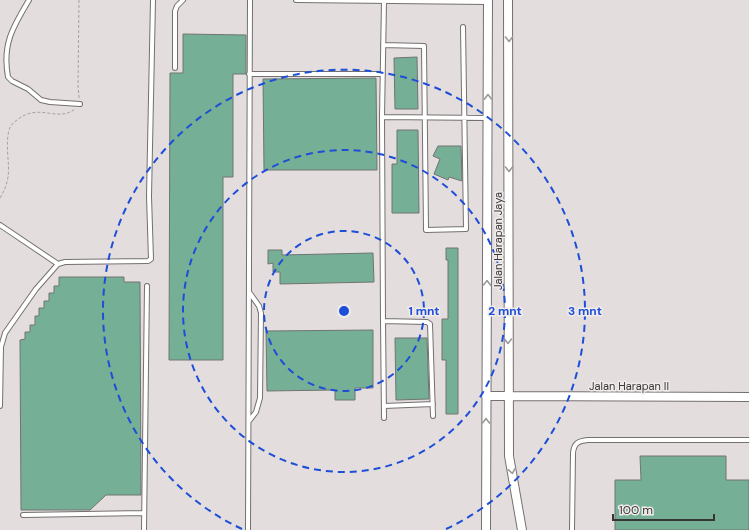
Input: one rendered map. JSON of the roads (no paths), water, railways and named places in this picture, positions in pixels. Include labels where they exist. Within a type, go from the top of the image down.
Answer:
[{"type":"street","name":"Jalan Harapan Jaya","points":[[508,0],[509,456],[522,530]]},
{"type":"street","name":"Jalan Harapan Jaya","points":[[486,530],[489,118],[488,1]]},
{"type":"street","name":"Jalan Harapan II","points":[[486,396],[749,397]]},
{"type":"lane","points":[[29,0],[11,31],[8,40],[8,77],[12,81],[28,89],[41,100],[80,104]]},
{"type":"lane","points":[[0,406],[1,347],[5,333],[36,289],[58,264],[65,262],[148,261],[151,259],[149,196],[153,0]]},
{"type":"lane","points":[[175,68],[176,11],[177,6],[183,0]]},
{"type":"lane","points":[[248,530],[250,0]]},
{"type":"lane","points":[[296,0],[488,1]]},
{"type":"lane","points":[[384,1],[382,117],[384,418]]},
{"type":"lane","points":[[384,45],[424,46],[426,230],[466,229],[463,27]]},
{"type":"lane","points":[[249,74],[383,74]]},
{"type":"lane","points":[[382,117],[489,118]]},
{"type":"lane","points":[[0,225],[58,264]]},
{"type":"lane","points":[[144,530],[147,286]]},
{"type":"lane","points":[[249,292],[259,306],[261,313],[260,398],[256,412],[249,422]]},
{"type":"lane","points":[[383,321],[427,322],[430,324],[433,416]]},
{"type":"lane","points":[[384,406],[433,404]]},
{"type":"lane","points":[[572,530],[572,453],[574,446],[578,442],[588,440],[749,440]]},
{"type":"lane","points":[[23,515],[144,513]]}]
